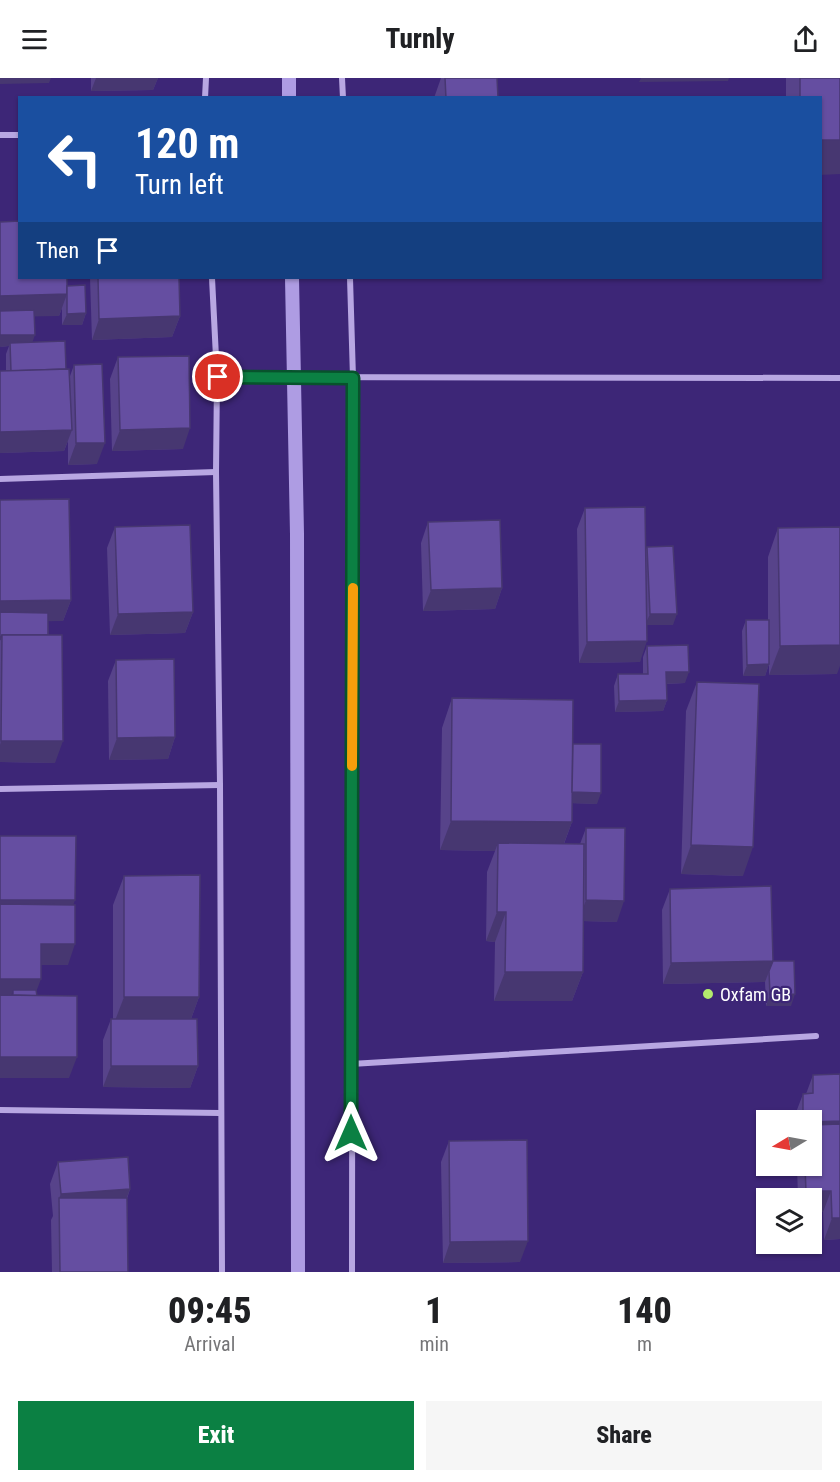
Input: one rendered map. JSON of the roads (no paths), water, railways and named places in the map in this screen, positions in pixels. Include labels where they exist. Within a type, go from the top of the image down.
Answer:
[{"type":"street","points":[[206,78],[206,96]]},
{"type":"street","points":[[342,78],[343,96]]},
{"type":"street","points":[[0,135],[18,135]]},
{"type":"street","points":[[212,279],[218,377],[216,472],[222,1272]]},
{"type":"street","points":[[350,279],[353,378],[352,1272]]},
{"type":"street","points":[[218,377],[840,378]]},
{"type":"street","points":[[0,479],[216,472]]},
{"type":"street","points":[[0,789],[220,784]]},
{"type":"street","points":[[351,1064],[816,1036]]},
{"type":"street","points":[[0,1110],[220,1113]]},
{"type":"waterway","points":[[289,78],[289,96]]},
{"type":"waterway","points":[[292,279],[297,534],[298,1272]]},
{"type":"place","name":"Oxfam GB","points":[[708,994]]}]
